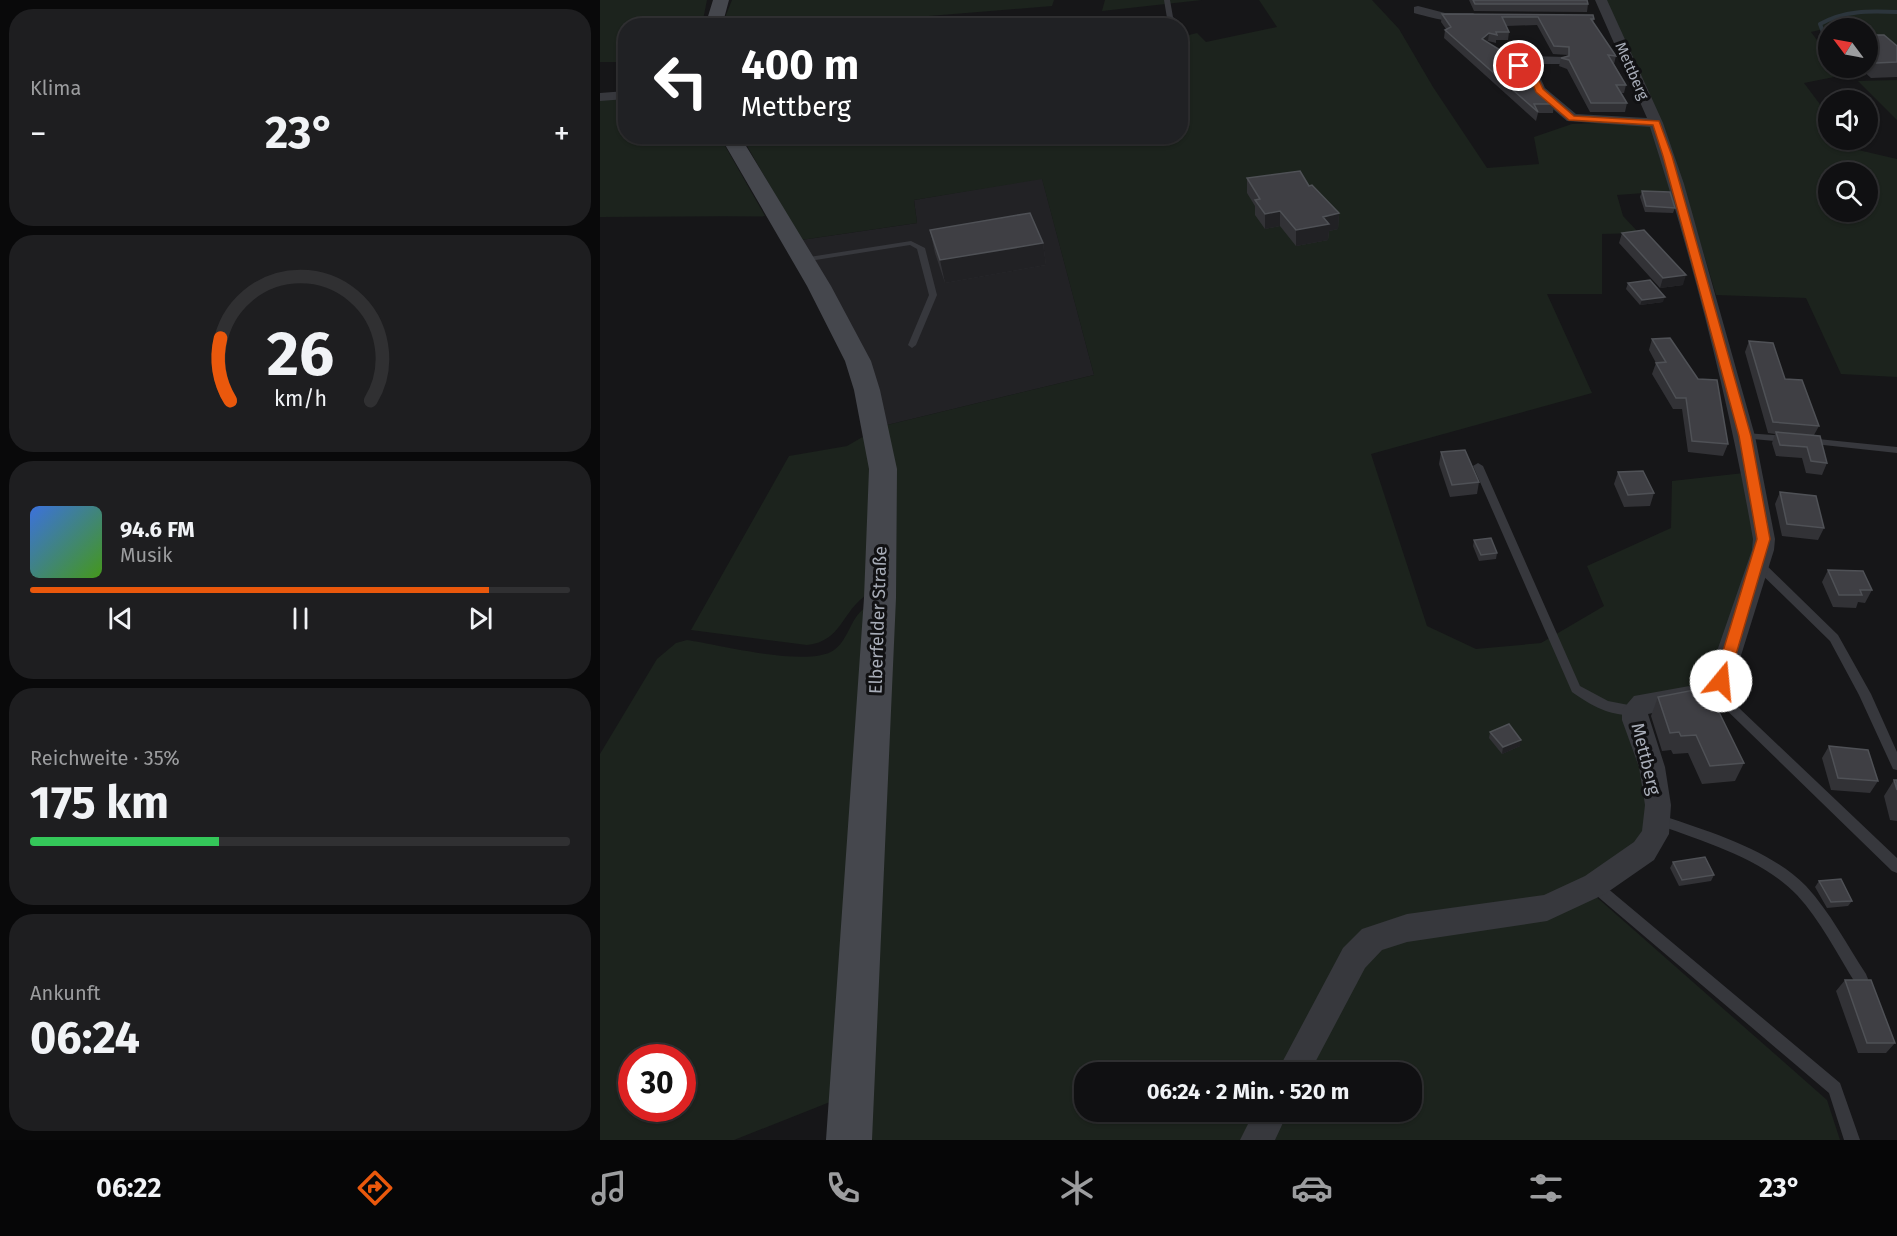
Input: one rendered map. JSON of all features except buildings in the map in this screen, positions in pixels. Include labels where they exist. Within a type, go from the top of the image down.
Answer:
[{"type":"main road","points":[[715,18],[721,0]]},
{"type":"main road","name":"Elberfelder Straße","points":[[735,144],[803,260],[858,361],[867,390],[883,469],[880,598],[849,1140]]},
{"type":"street","name":"Mettberg","points":[[1298,1062],[1354,958],[1372,939],[1407,928],[1547,908],[1594,885],[1644,851],[1655,834],[1658,806],[1652,766],[1635,720],[1635,710],[1643,703],[1714,691],[1721,681],[1758,564],[1764,539],[1745,436],[1683,207],[1656,123],[1604,18],[1600,0]]},
{"type":"street","points":[[1418,10],[1445,17],[1491,16]]},
{"type":"street","name":"Mettberg","points":[[1561,60],[1512,61],[1531,70],[1539,90],[1572,118],[1656,123]]},
{"type":"street","points":[[600,97],[618,96]]},
{"type":"street","points":[[1257,1140],[1267,1122]]},
{"type":"lane","points":[[1167,0],[1170,18]]},
{"type":"lane","points":[[803,260],[910,243],[921,248],[933,296],[912,345]]},
{"type":"lane","points":[[1745,436],[1897,450]]},
{"type":"lane","points":[[1478,466],[1576,689],[1598,705],[1618,710],[1635,710]]},
{"type":"lane","points":[[1758,564],[1834,638],[1870,704],[1897,765]]},
{"type":"lane","points":[[1714,691],[1897,867]]},
{"type":"lane","points":[[1657,818],[1748,854],[1792,882],[1824,921],[1861,979]]},
{"type":"lane","points":[[1594,885],[1835,1088],[1852,1140]]},
{"type":"shaded area","points":[[600,0],[707,0],[703,18],[618,18],[618,62],[600,62]]},
{"type":"shaded area","points":[[732,0],[1054,0],[1052,6],[905,18],[725,18]]},
{"type":"shaded area","points":[[1105,0],[1202,0],[1102,11]]},
{"type":"shaded area","points":[[1259,0],[1372,0],[1399,29],[1433,87],[1487,168],[1539,164],[1534,137],[1572,124],[1649,121],[1672,191],[1617,195],[1623,216],[1639,233],[1602,234],[1602,294],[1547,294],[1592,393],[1371,454],[1427,626],[1476,649],[1541,643],[1604,606],[1587,566],[1671,528],[1672,481],[1744,473],[1758,545],[1705,687],[1642,696],[1648,830],[1590,882],[1350,954],[1291,1062],[1074,1062],[1074,1122],[1260,1122],[1250,1140],[863,1140],[883,426],[1094,375],[1042,179],[914,200],[917,223],[801,240],[746,144],[1188,144],[1188,35],[1197,33],[1206,42],[1277,27]]},
{"type":"shaded area","points":[[1605,0],[1897,0],[1897,53],[1878,44],[1878,18],[1818,18],[1818,30],[1811,32],[1818,41],[1818,78],[1829,78],[1804,83],[1818,102],[1818,150],[1858,150],[1897,159],[1897,377],[1841,374],[1806,298],[1716,295],[1693,218]]},
{"type":"shaded area","points":[[1897,80],[1897,120],[1878,101],[1878,90],[1867,90],[1858,81]]},
{"type":"shaded area","points":[[618,97],[618,144],[724,144],[765,216],[600,217],[600,98]]},
{"type":"shaded area","points":[[1042,178],[1094,375],[883,426],[801,240],[917,223],[914,200]]},
{"type":"shaded area","points":[[866,435],[872,489],[869,593],[852,609],[835,632],[828,638],[807,645],[691,630],[789,456],[847,446]]},
{"type":"shaded area","points":[[868,607],[835,1100],[734,1140],[600,1140],[600,754],[657,659],[676,643],[687,640],[785,656],[822,655],[839,645],[858,615]]},
{"type":"shaded area","points":[[1593,894],[1827,1100],[1840,1140],[1264,1140],[1274,1122],[1422,1122],[1422,1062],[1304,1062],[1358,959],[1376,943]]},
{"type":"waterway","points":[[1832,18],[1857,12],[1897,12]]},
{"type":"route","points":[[1519,66],[1531,70],[1539,90],[1572,118],[1581,121],[1656,123],[1668,156],[1745,436],[1764,539],[1763,550],[1721,681]]}]
